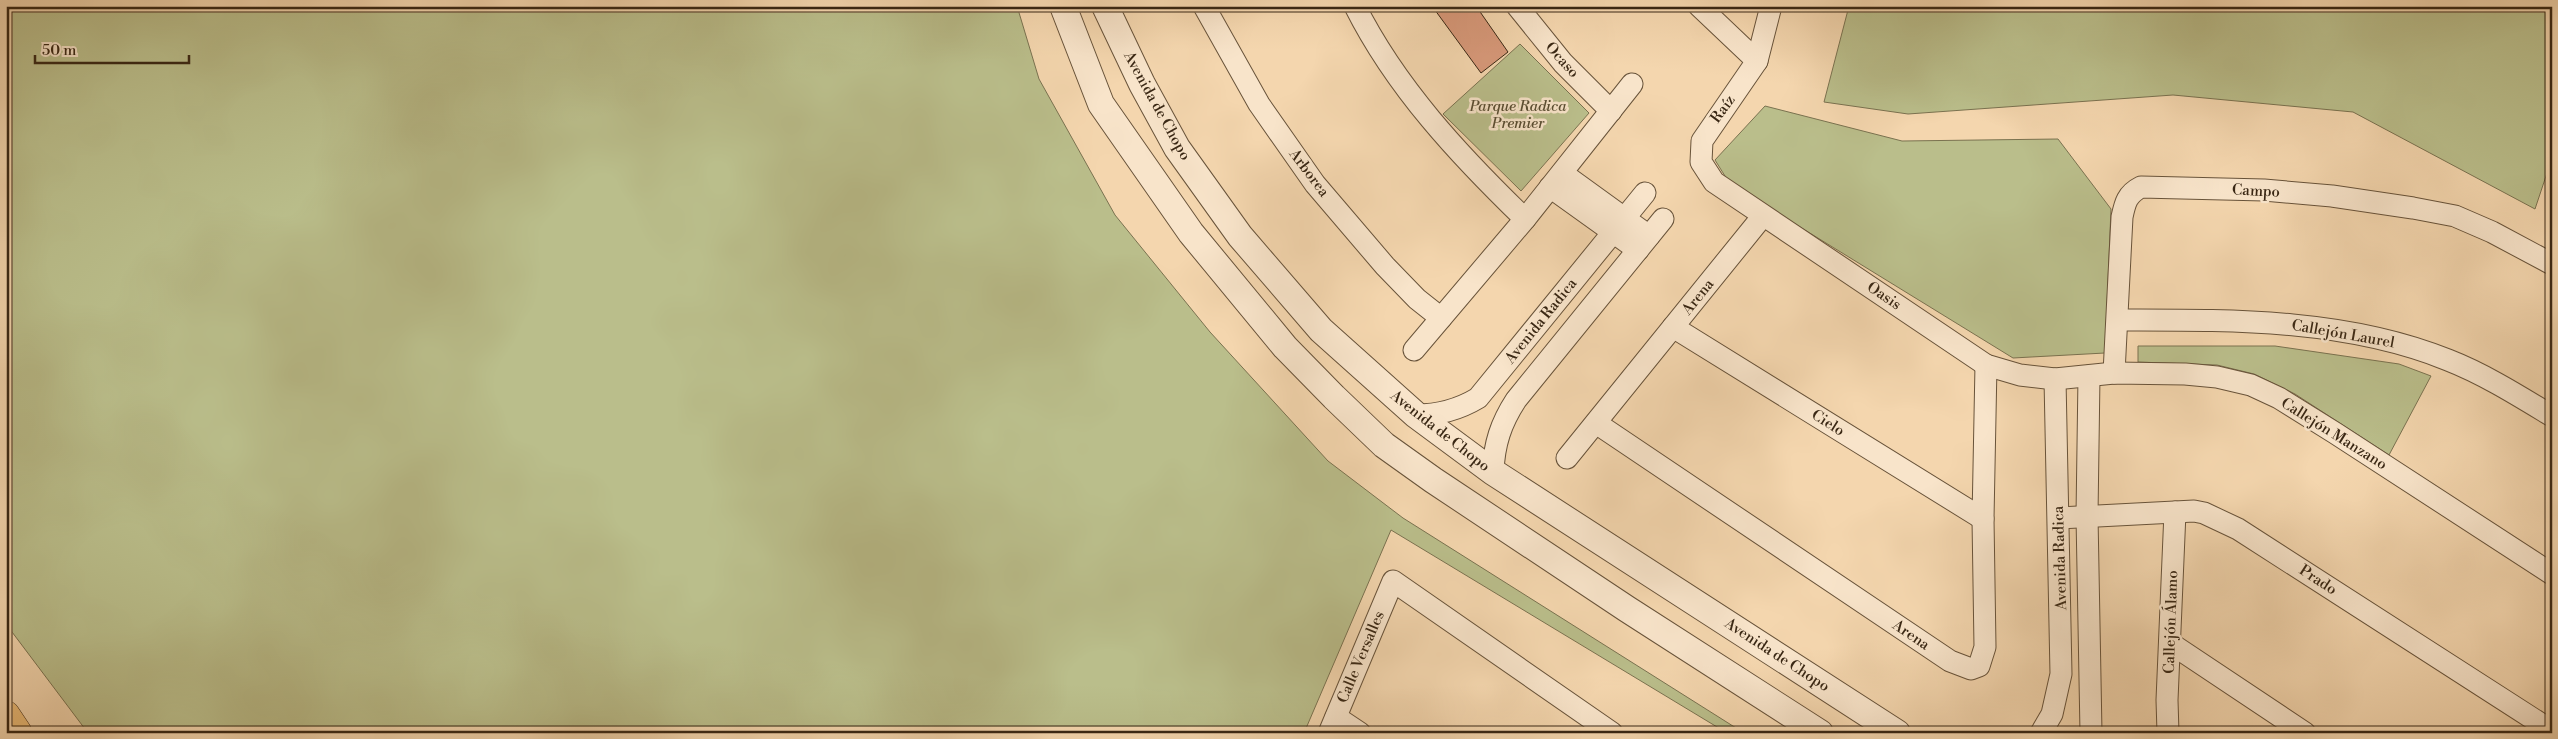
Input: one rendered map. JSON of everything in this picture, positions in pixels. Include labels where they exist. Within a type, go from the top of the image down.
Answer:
[{"type":"main road","points":[[6,716],[18,733]]},
{"type":"street","points":[[1063,6],[1101,104],[1191,233],[1285,347],[1384,445],[1627,609],[1820,733]]},
{"type":"street","name":"Avenida de Chopo","points":[[1105,6],[1142,84],[1177,148],[1240,236],[1320,330],[1416,415],[1493,472],[1897,733]]},
{"type":"street","name":"Arborea","points":[[1204,6],[1259,104],[1315,184],[1385,266],[1417,299],[1441,318]]},
{"type":"street","points":[[1354,6],[1414,99],[1463,158],[1525,219]]},
{"type":"street","name":"Ocaso","points":[[1517,6],[1563,63],[1611,110]]},
{"type":"street","points":[[1699,6],[1757,61]]},
{"type":"street","name":"Raíz","points":[[1701,162],[1700,152],[1706,135],[1757,61],[1771,6]]},
{"type":"street","points":[[1414,350],[1525,219],[1632,84]]},
{"type":"street","name":"Oasis","points":[[1701,162],[1714,182],[1762,217],[1986,365],[2020,375],[2055,379],[2089,376]]},
{"type":"street","points":[[1556,180],[1644,243]]},
{"type":"street","name":"Campo","points":[[2114,373],[2122,217],[2126,199],[2132,191],[2141,187],[2264,190],[2332,196],[2413,208],[2462,220],[2492,232],[2552,264]]},
{"type":"street","name":"Avenida Radica","points":[[1416,415],[1447,412],[1465,406],[1478,398],[1645,193]]},
{"type":"street","name":"Arena","points":[[1567,458],[1762,217]]},
{"type":"street","name":"Avenida Radica","points":[[1493,472],[1497,437],[1505,417],[1516,400],[1663,219]]},
{"type":"street","name":"Callejón Laurel","points":[[2118,320],[2280,323],[2360,335],[2402,344],[2449,360],[2552,416]]},
{"type":"street","name":"Cielo","points":[[1673,327],[1983,519]]},
{"type":"street","name":"Arena","points":[[1596,423],[1950,661],[1971,669],[1979,666],[1985,647],[1983,519],[1986,365]]},
{"type":"street","name":"Callejón Manzano","points":[[2089,376],[2114,373],[2185,374],[2218,377],[2251,385],[2279,398],[2335,433],[2552,574]]},
{"type":"street","name":"Avenida Radica","points":[[2089,376],[2087,516],[2091,733]]},
{"type":"street","name":"Avenida Radica","points":[[2040,733],[2052,714],[2061,674],[2055,379]]},
{"type":"street","name":"Prado","points":[[2059,518],[2175,512],[2204,513],[2238,529],[2552,731]]},
{"type":"street","name":"Callejón Álamo","points":[[2168,733],[2175,512]]},
{"type":"street","points":[[1627,609],[1650,574]]},
{"type":"street","name":"Calle Versalles","points":[[1333,725],[1392,581],[1612,733]]},
{"type":"street","points":[[2170,642],[2305,733]]},
{"type":"street","points":[[1333,725],[1360,733]]},
{"type":"green space","points":[[6,6],[1017,6],[1039,79],[1115,215],[1210,332],[1328,461],[1403,518],[1744,733],[1727,733],[1391,530],[1304,733],[88,733],[6,624]]},
{"type":"green space","points":[[1849,6],[2552,6],[2552,158],[2535,209],[2353,112],[2173,95],[1908,114],[1824,102]]},
{"type":"green space","name":"Parque Radica Premier","points":[[1520,44],[1589,113],[1521,191],[1443,114]]},
{"type":"green space","points":[[1765,106],[1902,141],[2058,139],[2111,209],[2105,353],[2013,358],[1730,184],[1715,160]]},
{"type":"green space","points":[[2138,346],[2275,346],[2399,364],[2431,376],[2389,455],[2295,394],[2254,374],[2217,365],[2138,362]]},
{"type":"building","points":[[1432,6],[1476,6],[1508,52],[1481,73]]}]
